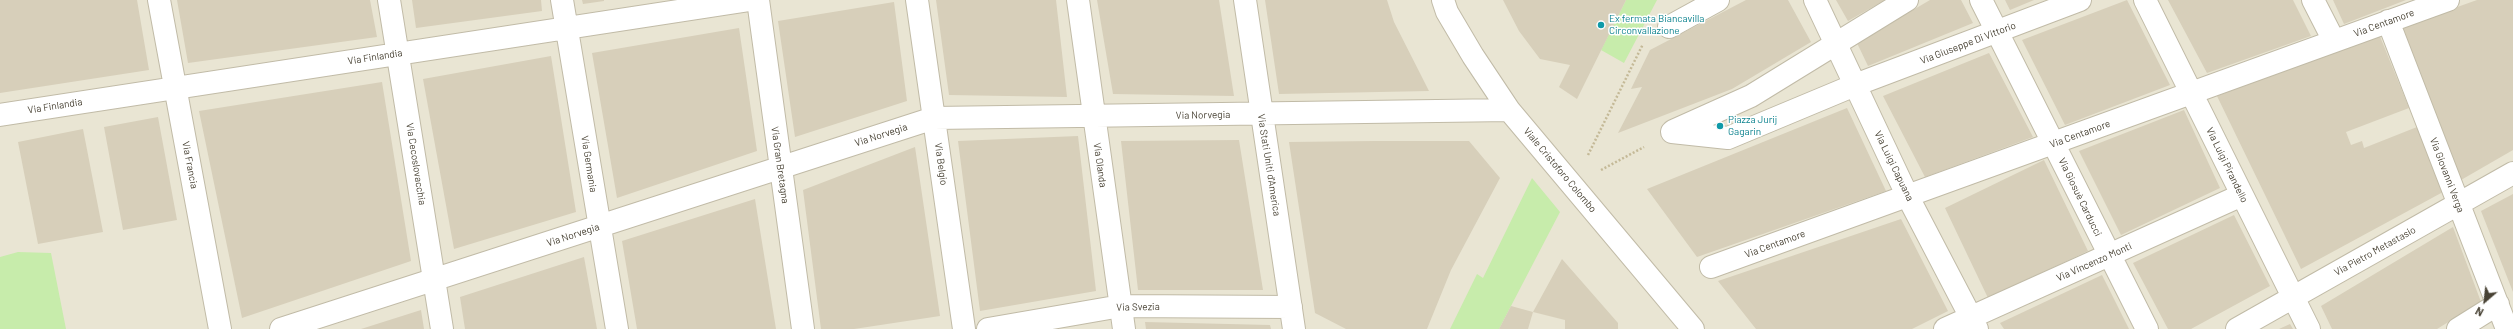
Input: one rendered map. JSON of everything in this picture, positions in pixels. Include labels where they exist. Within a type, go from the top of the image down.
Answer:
[{"type":"street","name":"Via Francia","points":[[159,0],[220,329]]},
{"type":"street","name":"Via Cecoslovacchia","points":[[389,0],[442,329]]},
{"type":"street","name":"Via Germania","points":[[562,0],[617,329]]},
{"type":"street","name":"Via Finlandia","points":[[0,115],[750,0]]},
{"type":"street","name":"Via Gran Bretagna","points":[[758,0],[803,329]]},
{"type":"street","name":"Via Belgio","points":[[917,0],[964,329]]},
{"type":"street","name":"Via Olanda","points":[[1078,0],[1093,117],[1124,329]]},
{"type":"street","name":"Via Stati Uniti d'America","points":[[1245,0],[1294,329]]},
{"type":"street","name":"Viale Cristoforo Colombo","points":[[1443,0],[1447,12],[1473,56],[1509,110],[1693,329]]},
{"type":"street","points":[[1669,27],[1718,0]]},
{"type":"street","name":"Via Luigi Capuana","points":[[1815,0],[1908,197],[1974,323]]},
{"type":"street","points":[[1672,132],[1751,96],[1907,0]]},
{"type":"street","name":"Via Giosuè Carducci","points":[[1981,0],[2147,329]]},
{"type":"street","name":"Via Giuseppe Di Vittorio","points":[[1672,132],[1728,138],[1855,85],[2080,0]]},
{"type":"street","name":"Via Luigi Pirandello","points":[[2145,0],[2309,329]]},
{"type":"street","points":[[2313,0],[2334,41]]},
{"type":"street","name":"Via Centamore","points":[[1711,266],[1908,197],[2448,0]]},
{"type":"street","name":"Via Giovanni Verga","points":[[2388,21],[2507,329]]},
{"type":"street","name":"Via Norvegia","points":[[281,329],[934,118],[1093,117],[1509,110]]},
{"type":"street","name":"Via Pietro Metastasio","points":[[2237,329],[2513,173]]},
{"type":"street","name":"Via Vincenzo Monti","points":[[1945,329],[1974,323],[2109,255],[2242,195]]},
{"type":"street","points":[[2458,329],[2498,304]]},
{"type":"street","name":"Via Svezia","points":[[988,329],[1121,306],[1291,307]]},
{"type":"path","points":[[1573,186],[1646,38]]},
{"type":"path","points":[[1573,186],[1672,132]]},
{"type":"shaded area","points":[[0,0],[2513,0],[2513,329],[0,329]]},
{"type":"green space","points":[[1626,0],[1657,0],[1624,63],[1601,50]]},
{"type":"green space","points":[[1532,178],[1560,212],[1499,329],[1450,329],[1477,274],[1483,278]]},
{"type":"green space","points":[[18,252],[51,253],[66,329],[0,329],[0,257]]},
{"type":"building","points":[[0,0],[137,0],[149,70],[0,93]]},
{"type":"building","points":[[177,0],[370,0],[377,37],[188,63]]},
{"type":"building","points":[[412,0],[541,0],[542,11],[416,28]]},
{"type":"building","points":[[582,0],[604,0],[604,1],[583,4]]},
{"type":"building","points":[[936,0],[1056,0],[1067,97],[949,95]]},
{"type":"building","points":[[1097,0],[1219,0],[1234,96],[1113,94]]},
{"type":"building","points":[[1265,0],[1387,0],[1394,22],[1429,91],[1279,94]]},
{"type":"building","points":[[1503,0],[1626,0],[1577,99],[1559,87],[1570,65],[1540,59],[1519,31]]},
{"type":"building","points":[[1746,0],[1788,0],[1811,42],[1732,89],[1618,133],[1642,87],[1631,89],[1650,50]]},
{"type":"building","points":[[1836,0],[1885,0],[1848,21]]},
{"type":"building","points":[[1930,0],[1961,0],[1973,23],[1868,66],[1857,43]]},
{"type":"building","points":[[2005,0],[2034,0],[2010,10]]},
{"type":"building","points":[[2127,0],[2170,85],[2065,125],[2022,40]]},
{"type":"building","points":[[2168,0],[2293,0],[2311,36],[2207,73]]},
{"type":"building","points":[[2333,0],[2406,0],[2344,24]]},
{"type":"building","points":[[2477,0],[2513,0],[2513,150],[2461,180],[2401,27]]},
{"type":"building","points":[[894,2],[907,101],[795,137],[778,21]]},
{"type":"building","points":[[739,28],[757,151],[617,198],[592,53]]},
{"type":"building","points":[[2379,34],[2409,108],[2346,132],[2351,145],[2362,141],[2364,148],[2417,127],[2443,192],[2301,269],[2217,96]]},
{"type":"building","points":[[1989,53],[2033,137],[1925,177],[1883,96]]},
{"type":"building","points":[[551,56],[576,212],[454,249],[423,79]]},
{"type":"building","points":[[382,82],[411,261],[242,318],[199,111]]},
{"type":"building","points":[[1847,108],[1886,191],[1697,257],[1647,189]]},
{"type":"building","points":[[2184,110],[2220,188],[2121,235],[2079,151]]},
{"type":"building","points":[[158,117],[177,220],[123,230],[104,127]]},
{"type":"building","points":[[83,129],[103,232],[38,244],[18,142]]},
{"type":"building","points":[[1078,136],[1096,291],[980,311],[958,141]]},
{"type":"building","points":[[1239,140],[1263,290],[1138,290],[1121,141]]},
{"type":"building","points":[[1469,141],[1500,178],[1451,270],[1427,329],[1346,329],[1315,313],[1289,142]]},
{"type":"building","points":[[915,147],[940,316],[854,329],[821,329],[803,190]]},
{"type":"building","points":[[2044,160],[2088,251],[1988,298],[1945,208]]},
{"type":"building","points":[[2513,194],[2513,292],[2481,211]]},
{"type":"building","points":[[755,199],[776,329],[637,329],[622,241]]},
{"type":"building","points":[[2234,215],[2270,286],[2191,329],[2168,329],[2133,263]]},
{"type":"building","points":[[1901,219],[1948,311],[1912,329],[1756,329],[1718,281]]},
{"type":"building","points":[[2453,227],[2481,302],[2437,329],[2332,329],[2321,306]]},
{"type":"building","points":[[584,257],[597,329],[465,329],[460,297]]},
{"type":"building","points":[[1562,259],[1618,323],[1618,329],[1565,329],[1565,320],[1533,312]]},
{"type":"building","points":[[2102,275],[2129,329],[2004,329],[2000,323]]},
{"type":"building","points":[[1511,306],[1533,312],[1528,329],[1499,329]]},
{"type":"building","points":[[421,310],[424,329],[361,329]]},
{"type":"building","points":[[1145,322],[1270,325],[1271,329],[1146,329]]},
{"type":"building","points":[[2290,324],[2293,329],[2279,329]]},
{"type":"place","name":"Ex fermata Biancavilla Circonvallazione","points":[[1601,25]]},
{"type":"place","name":"Piazza Jurij Gagarin","points":[[1720,126]]}]
